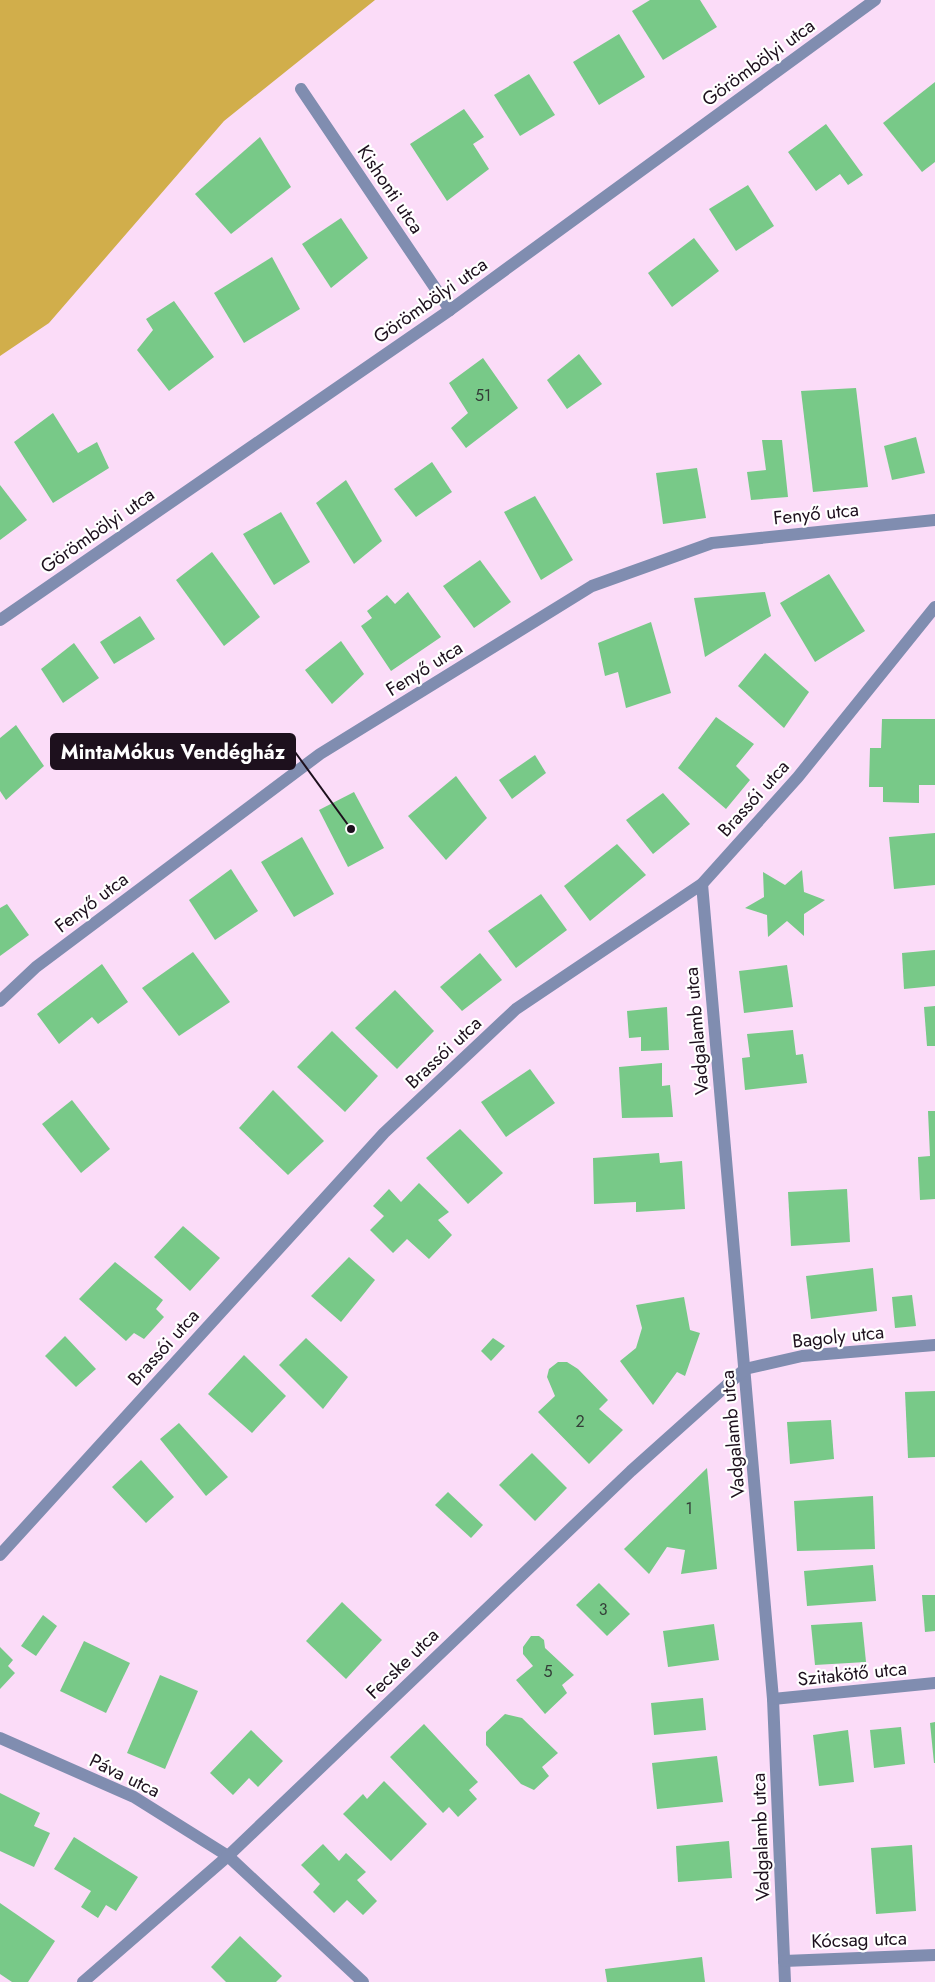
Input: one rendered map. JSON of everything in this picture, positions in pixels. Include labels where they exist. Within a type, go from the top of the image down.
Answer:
[{"type":"street","name":"Görömbölyi utca","points":[[0,620],[450,310],[875,0]]},
{"type":"street","name":"Kishonti utca","points":[[301,89],[450,310]]},
{"type":"street","name":"Fenyő utca","points":[[0,1001],[36,967],[320,754],[592,586],[712,543],[935,520]]},
{"type":"street","name":"Brassói utca","points":[[0,1555],[384,1133],[516,1008],[702,884],[798,777],[935,608]]},
{"type":"street","name":"Vadgalamb utca","points":[[702,884],[773,1699],[785,1982]]},
{"type":"street","name":"Bagoly utca","points":[[745,1370],[802,1356],[935,1345]]},
{"type":"street","name":"Fecske utca","points":[[83,1982],[228,1856],[631,1471],[745,1370]]},
{"type":"street","name":"Szitakötő utca","points":[[773,1699],[935,1683]]},
{"type":"street","name":"Páva utca","points":[[0,1738],[134,1797],[228,1856],[363,1982]]},
{"type":"street","name":"Kócsag utca","points":[[784,1961],[935,1955]]},
{"type":"shaded area","points":[[0,0],[375,0],[224,121],[49,323],[0,356]]},
{"type":"building","points":[[650,0],[700,0],[717,27],[663,60],[632,11]]},
{"type":"building","points":[[619,34],[645,77],[599,105],[573,62]]},
{"type":"building","points":[[529,74],[555,115],[520,136],[494,95]]},
{"type":"building","points":[[935,82],[935,162],[922,172],[883,123]]},
{"type":"building","points":[[464,109],[484,137],[473,144],[489,169],[447,201],[410,144]]},
{"type":"building","points":[[826,124],[863,175],[848,185],[840,174],[816,191],[788,152]]},
{"type":"building","points":[[260,137],[291,187],[231,234],[195,194]]},
{"type":"building","points":[[748,185],[774,226],[736,251],[709,209]]},
{"type":"building","points":[[341,218],[368,258],[331,288],[302,244]]},
{"type":"building","points":[[694,238],[719,271],[672,307],[648,273]]},
{"type":"building","points":[[272,257],[300,309],[244,343],[214,293]]},
{"type":"building","points":[[174,301],[214,357],[169,391],[137,350],[153,330],[146,319]]},
{"type":"building","points":[[579,354],[602,384],[567,409],[547,380]]},
{"type":"building","points":[[483,358],[518,408],[466,448],[451,428],[468,413],[449,383]]},
{"type":"building","points":[[856,388],[868,487],[813,492],[801,391]]},
{"type":"building","points":[[53,413],[78,453],[97,442],[109,468],[53,503],[14,442]]},
{"type":"building","points":[[916,437],[925,473],[892,480],[884,446]]},
{"type":"building","points":[[762,440],[782,440],[788,497],[751,500],[747,472],[766,470]]},
{"type":"building","points":[[432,462],[452,492],[416,517],[394,489]]},
{"type":"building","points":[[697,468],[706,518],[663,524],[656,473]]},
{"type":"building","points":[[346,480],[382,541],[354,564],[316,503]]},
{"type":"building","points":[[0,485],[27,520],[0,540]]},
{"type":"building","points":[[535,496],[573,560],[541,580],[504,512]]},
{"type":"building","points":[[281,512],[310,562],[274,585],[243,534]]},
{"type":"building","points":[[212,552],[260,617],[224,646],[176,580]]},
{"type":"building","points":[[480,560],[511,602],[474,628],[443,586]]},
{"type":"building","points":[[829,574],[865,631],[815,662],[780,603]]},
{"type":"building","points":[[408,592],[441,637],[391,671],[361,626],[372,618],[367,611],[387,595],[395,604]]},
{"type":"building","points":[[765,592],[771,616],[705,657],[694,598]]},
{"type":"building","points":[[140,616],[155,639],[114,664],[100,642]]},
{"type":"building","points":[[651,622],[671,693],[626,708],[618,672],[605,676],[598,643]]},
{"type":"building","points":[[341,641],[364,674],[332,704],[305,670]]},
{"type":"building","points":[[74,643],[99,678],[63,703],[41,669]]},
{"type":"building","points":[[765,653],[809,692],[784,728],[738,686]]},
{"type":"building","points":[[716,717],[754,744],[736,766],[750,780],[726,809],[678,768]]},
{"type":"building","points":[[882,719],[935,719],[935,785],[919,785],[919,803],[883,802],[883,787],[869,787],[870,748],[881,748]]},
{"type":"building","points":[[16,725],[44,766],[6,800],[0,791],[0,738]]},
{"type":"building","points":[[535,755],[546,773],[512,799],[499,780]]},
{"type":"building","points":[[456,776],[487,818],[446,860],[408,816]]},
{"type":"building","points":[[354,792],[384,848],[348,867],[319,810]]},
{"type":"building","points":[[663,793],[690,824],[653,854],[626,820]]},
{"type":"building","points":[[935,833],[935,885],[894,889],[889,837]]},
{"type":"building","points":[[302,837],[334,894],[294,917],[261,862]]},
{"type":"building","points":[[617,844],[646,875],[590,921],[564,886]]},
{"type":"building","points":[[231,869],[258,911],[215,940],[189,900]]},
{"type":"building","points":[[802,870],[804,892],[825,900],[804,914],[804,936],[787,921],[768,937],[767,915],[745,908],[764,897],[763,872],[785,885]]},
{"type":"building","points":[[541,894],[567,930],[516,968],[488,931]]},
{"type":"building","points":[[7,904],[29,935],[0,956],[0,908]]},
{"type":"building","points":[[935,950],[935,986],[904,989],[902,953]]},
{"type":"building","points":[[193,952],[230,1002],[179,1036],[142,988]]},
{"type":"building","points":[[480,953],[502,980],[462,1011],[440,987]]},
{"type":"building","points":[[102,964],[128,1002],[98,1024],[92,1017],[59,1044],[37,1014]]},
{"type":"building","points":[[787,965],[793,1007],[744,1013],[739,971]]},
{"type":"building","points":[[395,990],[434,1031],[397,1069],[355,1028]]},
{"type":"building","points":[[935,1006],[935,1046],[927,1046],[924,1007]]},
{"type":"building","points":[[667,1007],[669,1050],[641,1051],[641,1037],[629,1038],[627,1011]]},
{"type":"building","points":[[793,1030],[796,1055],[803,1054],[807,1083],[745,1090],[742,1058],[750,1057],[747,1034]]},
{"type":"building","points":[[332,1031],[378,1076],[345,1112],[297,1067]]},
{"type":"building","points":[[662,1063],[662,1086],[670,1085],[673,1117],[622,1118],[619,1067]]},
{"type":"building","points":[[530,1069],[555,1103],[506,1137],[481,1102]]},
{"type":"building","points":[[273,1090],[324,1141],[288,1175],[239,1128]]},
{"type":"building","points":[[72,1100],[110,1149],[81,1173],[42,1124]]},
{"type":"building","points":[[928,1111],[935,1111],[935,1199],[920,1200],[918,1157],[930,1156]]},
{"type":"building","points":[[460,1129],[503,1173],[468,1204],[426,1158]]},
{"type":"building","points":[[659,1153],[660,1163],[682,1161],[685,1209],[636,1212],[636,1202],[594,1204],[593,1158]]},
{"type":"building","points":[[419,1183],[449,1212],[438,1220],[452,1235],[429,1259],[407,1239],[393,1253],[370,1230],[384,1216],[373,1206],[389,1189],[401,1202]]},
{"type":"building","points":[[847,1189],[850,1242],[791,1246],[788,1192]]},
{"type":"building","points":[[183,1226],[220,1258],[190,1291],[154,1257]]},
{"type":"building","points":[[349,1257],[375,1280],[341,1322],[311,1296]]},
{"type":"building","points":[[115,1262],[163,1300],[156,1309],[164,1317],[144,1339],[134,1333],[126,1341],[79,1299]]},
{"type":"building","points":[[873,1268],[877,1311],[811,1319],[806,1276]]},
{"type":"building","points":[[912,1295],[916,1326],[895,1328],[892,1297]]},
{"type":"building","points":[[684,1297],[690,1330],[700,1333],[685,1376],[677,1372],[653,1405],[620,1361],[636,1348],[642,1328],[636,1305]]},
{"type":"building","points":[[65,1336],[96,1369],[76,1387],[45,1356]]},
{"type":"building","points":[[306,1338],[348,1377],[323,1409],[279,1365]]},
{"type":"building","points":[[493,1338],[505,1346],[491,1361],[481,1351]]},
{"type":"building","points":[[244,1355],[286,1396],[252,1433],[208,1394]]},
{"type":"building","points":[[558,1362],[567,1362],[578,1369],[608,1400],[599,1409],[623,1430],[589,1464],[538,1412],[555,1396],[547,1377],[549,1369]]},
{"type":"building","points":[[935,1391],[935,1457],[908,1458],[905,1392]]},
{"type":"building","points":[[831,1420],[834,1459],[790,1464],[787,1422]]},
{"type":"building","points":[[179,1423],[228,1477],[206,1496],[160,1439]]},
{"type":"building","points":[[532,1453],[567,1488],[535,1521],[499,1485]]},
{"type":"building","points":[[141,1460],[174,1497],[146,1523],[112,1487]]},
{"type":"building","points":[[707,1468],[717,1569],[681,1574],[685,1550],[667,1547],[649,1574],[624,1549]]},
{"type":"building","points":[[448,1492],[483,1525],[471,1538],[435,1505]]},
{"type":"building","points":[[873,1496],[875,1549],[797,1551],[794,1501]]},
{"type":"building","points":[[873,1565],[876,1601],[807,1606],[804,1571]]},
{"type":"building","points":[[599,1583],[630,1614],[607,1636],[576,1605]]},
{"type":"building","points":[[922,1595],[935,1595],[935,1631],[925,1632]]},
{"type":"building","points":[[342,1602],[382,1640],[346,1679],[306,1641]]},
{"type":"building","points":[[43,1615],[57,1626],[36,1656],[21,1646]]},
{"type":"building","points":[[862,1622],[866,1662],[815,1665],[811,1625]]},
{"type":"building","points":[[714,1624],[719,1660],[668,1667],[663,1631]]},
{"type":"building","points":[[531,1636],[539,1636],[544,1640],[545,1648],[574,1675],[562,1685],[567,1693],[545,1714],[516,1680],[533,1666],[523,1654],[523,1647]]},
{"type":"building","points":[[84,1641],[130,1663],[106,1713],[60,1691]]},
{"type":"building","points":[[0,1647],[13,1660],[8,1666],[15,1673],[0,1689]]},
{"type":"building","points":[[160,1675],[198,1691],[165,1769],[127,1753]]},
{"type":"building","points":[[703,1698],[706,1730],[654,1735],[651,1703]]},
{"type":"building","points":[[505,1714],[522,1718],[558,1753],[542,1767],[549,1776],[534,1790],[521,1784],[486,1745],[486,1732]]},
{"type":"building","points":[[935,1722],[935,1763],[934,1763],[930,1723]]},
{"type":"building","points":[[424,1724],[478,1782],[469,1790],[477,1799],[458,1817],[449,1807],[443,1813],[390,1757]]},
{"type":"building","points":[[901,1727],[905,1764],[874,1768],[870,1730]]},
{"type":"building","points":[[251,1730],[283,1761],[258,1787],[249,1778],[233,1795],[210,1773]]},
{"type":"building","points":[[848,1730],[854,1782],[819,1786],[813,1735]]},
{"type":"building","points":[[717,1756],[723,1802],[657,1809],[652,1763]]},
{"type":"building","points":[[384,1781],[427,1824],[391,1861],[343,1814],[363,1794],[367,1799]]},
{"type":"building","points":[[0,1793],[40,1813],[34,1826],[50,1833],[34,1867],[0,1851]]},
{"type":"building","points":[[74,1837],[138,1877],[116,1911],[106,1905],[98,1918],[81,1907],[91,1891],[54,1869]]},
{"type":"building","points":[[729,1841],[732,1878],[678,1882],[676,1846]]},
{"type":"building","points":[[323,1844],[339,1861],[346,1853],[366,1872],[357,1880],[377,1901],[363,1915],[347,1900],[334,1913],[313,1892],[320,1884],[301,1865]]},
{"type":"building","points":[[912,1845],[916,1911],[876,1914],[871,1848]]},
{"type":"building","points":[[0,1903],[55,1941],[28,1982],[12,1982],[0,1974]]},
{"type":"building","points":[[240,1936],[282,1976],[276,1982],[226,1982],[211,1967]]},
{"type":"building","points":[[702,1957],[705,1982],[607,1982],[605,1969]]},
{"type":"place","name":"MintaMókus Vendégház","points":[[351,829]]}]
